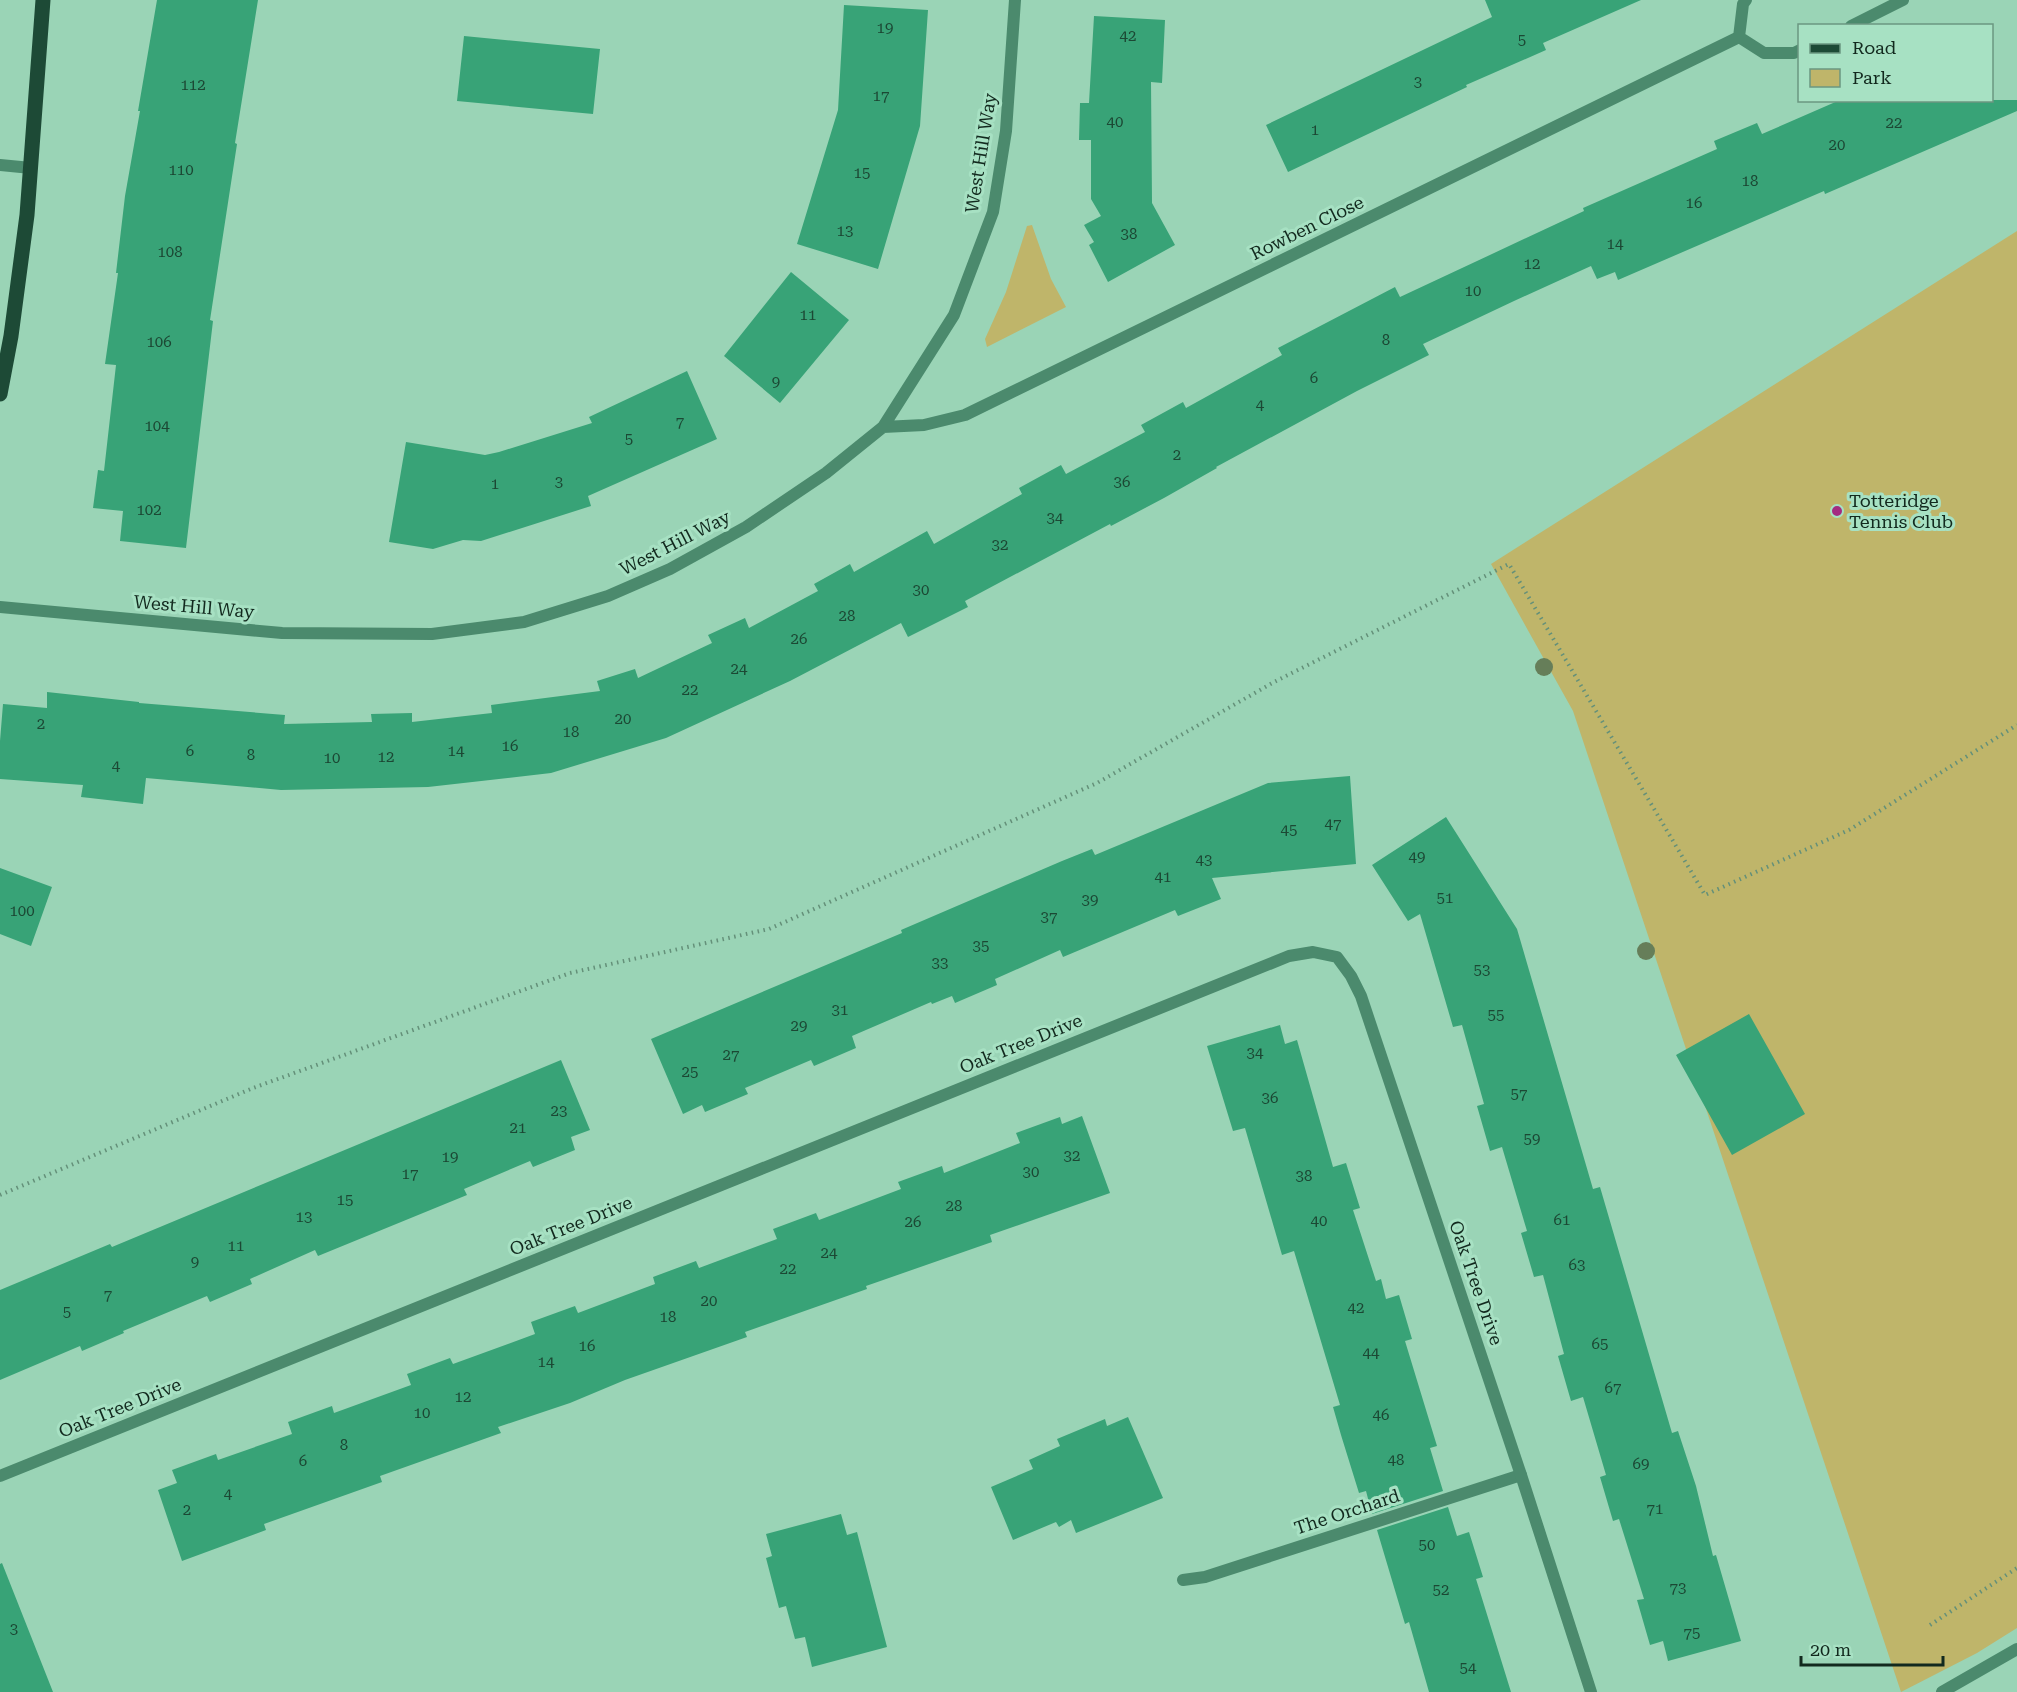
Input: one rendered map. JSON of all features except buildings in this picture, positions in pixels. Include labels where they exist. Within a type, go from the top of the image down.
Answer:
[{"type":"main road","points":[[0,394],[27,215],[43,0]]},
{"type":"street","name":"West Hill Way","points":[[0,607],[282,633],[432,634],[524,622],[608,596],[689,559],[755,521],[826,473],[883,427],[954,315],[993,212],[1006,131],[1015,0]]},
{"type":"street","points":[[1746,0],[1743,4],[1739,37],[1764,53],[1798,51]]},
{"type":"street","points":[[1855,24],[1903,0]]},
{"type":"street","name":"Rowben Close","points":[[883,427],[924,425],[965,415],[1739,37]]},
{"type":"street","points":[[0,165],[31,168]]},
{"type":"street","name":"Oak Tree Drive","points":[[0,1476],[1278,960],[1313,952],[1337,957],[1352,976],[1361,996],[1591,1692]]},
{"type":"street","name":"The Orchard","points":[[1183,1580],[1205,1578],[1521,1475]]},
{"type":"street","points":[[1942,1692],[2017,1649]]},
{"type":"path","points":[[0,1195],[253,1088],[570,973],[769,929],[1097,783],[1274,682],[1509,564],[1705,895],[1849,831],[2017,725]]},
{"type":"path","points":[[1930,1625],[2017,1568]]},
{"type":"green space","points":[[1032,225],[1051,279],[1066,307],[987,347],[985,339],[1006,292],[1027,226]]},
{"type":"green space","points":[[2017,231],[2017,1628],[1977,1653],[1901,1692],[1573,711],[1491,564]]},
{"type":"place","name":"Totteridge Tennis Club","points":[[1837,511]]}]
